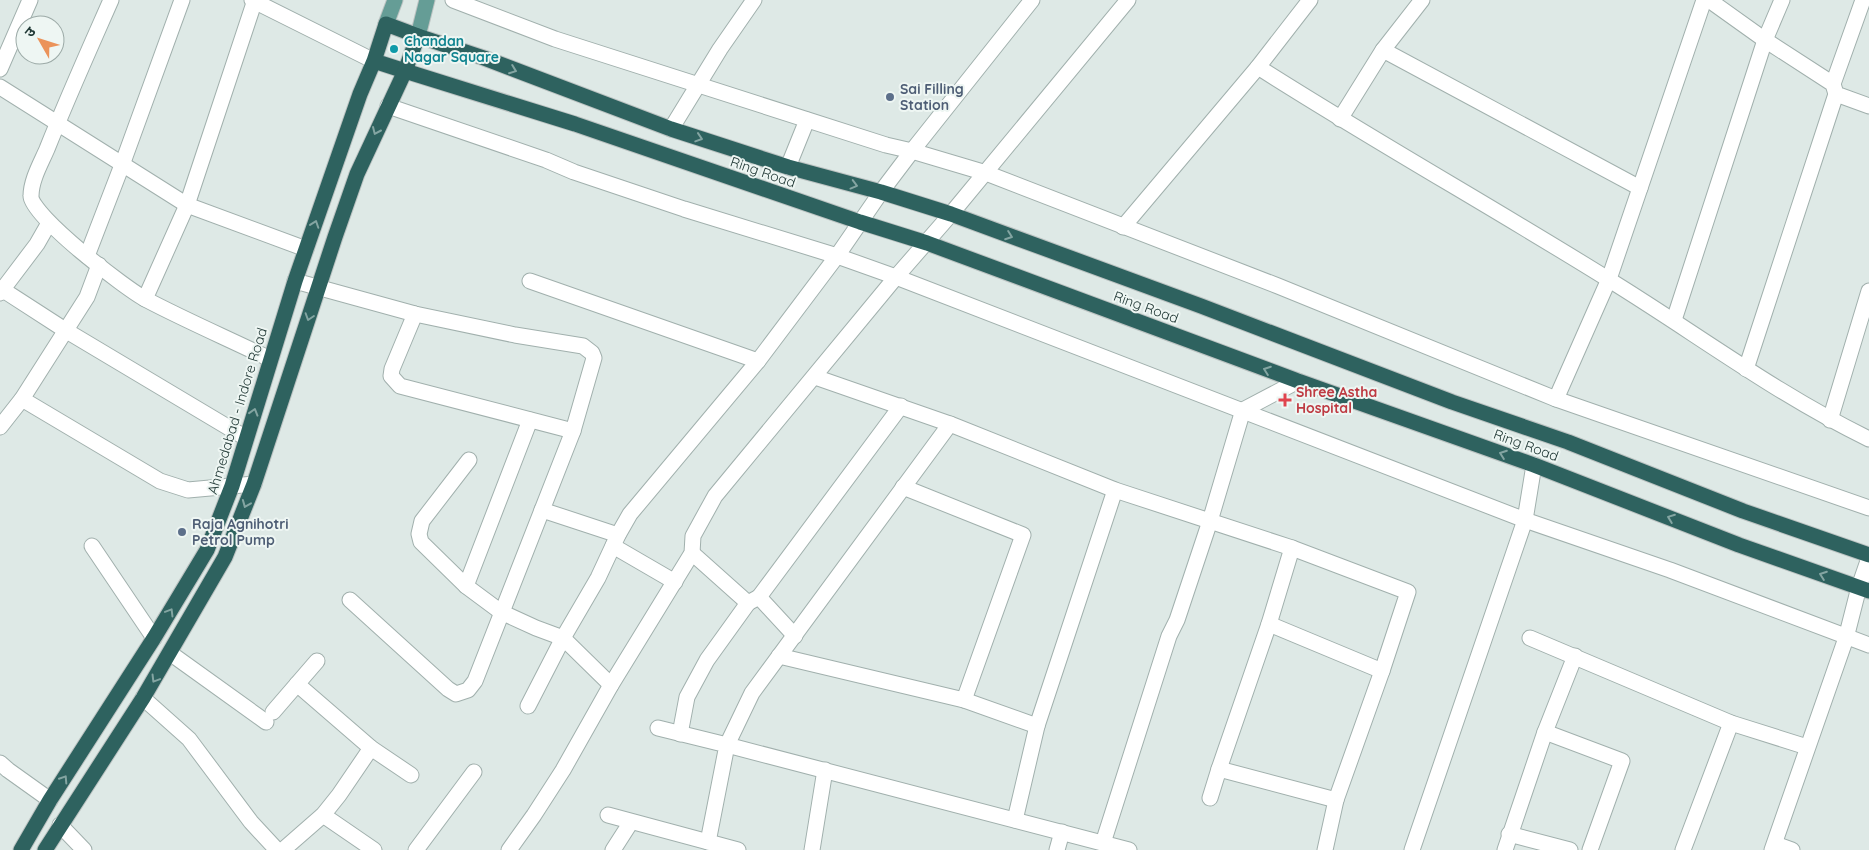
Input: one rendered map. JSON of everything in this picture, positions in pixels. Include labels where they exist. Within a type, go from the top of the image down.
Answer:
[{"type":"highway","name":"Ring Road","points":[[386,24],[484,58],[671,129],[788,167],[881,192],[951,214],[1452,402],[1568,442],[1743,511],[1869,557]]},
{"type":"highway","name":"Ahmedabad - Indore Road","points":[[21,850],[50,800],[154,638],[206,550],[232,486],[295,281],[386,24]]},
{"type":"highway","points":[[45,850],[143,698],[225,557],[254,484],[357,174],[418,36]]},
{"type":"highway","name":"Ring Road","points":[[374,62],[575,124],[860,222],[927,243],[1298,381],[1534,464],[1739,544],[1864,589]]},
{"type":"main road","points":[[386,24],[394,0]]},
{"type":"main road","points":[[418,36],[427,0]]},
{"type":"street","points":[[0,68],[30,0]]},
{"type":"street","points":[[111,0],[58,123],[31,194],[31,202],[49,223],[86,256],[145,300],[270,359]]},
{"type":"street","points":[[86,256],[122,165],[182,0]]},
{"type":"street","points":[[145,300],[187,205],[254,0],[374,62]]},
{"type":"street","points":[[453,0],[555,39],[886,145],[986,173],[1278,286],[1556,399],[1869,508]]},
{"type":"street","points":[[671,129],[720,49],[754,0]]},
{"type":"street","points":[[528,706],[562,638],[594,584],[630,514],[758,361],[838,256],[881,192],[912,151],[1032,0]]},
{"type":"street","points":[[509,850],[563,770],[611,685],[675,582],[692,552],[693,536],[715,496],[896,277],[986,173],[1128,0]]},
{"type":"street","points":[[1123,227],[1258,67],[1310,0]]},
{"type":"street","points":[[1340,119],[1383,50],[1422,0]]},
{"type":"street","points":[[1556,399],[1609,279],[1704,0]]},
{"type":"street","points":[[1709,0],[1834,89],[1869,106]]},
{"type":"street","points":[[1674,320],[1765,40],[1782,0]]},
{"type":"street","points":[[1746,369],[1863,0]]},
{"type":"street","points":[[1383,50],[1640,188]]},
{"type":"street","points":[[1258,67],[1340,119],[1609,279],[1746,369],[1830,420],[1869,439]]},
{"type":"street","points":[[0,87],[187,205],[306,249]]},
{"type":"street","points":[[388,106],[546,160],[583,175],[693,212],[838,256],[896,277],[1525,520],[1670,570],[1846,638],[1869,645]]},
{"type":"street","points":[[788,167],[807,120]]},
{"type":"street","points":[[49,223],[37,244],[1,290],[246,438]]},
{"type":"street","points":[[0,427],[22,399],[87,297],[99,265]]},
{"type":"street","points":[[295,281],[415,314],[575,344],[588,348],[594,358],[573,431],[475,682],[468,690],[456,694],[439,682],[350,600]]},
{"type":"street","points":[[530,281],[758,361]]},
{"type":"street","points":[[1830,420],[1869,291]]},
{"type":"street","points":[[415,314],[392,370],[391,376],[400,386],[573,431]]},
{"type":"street","points":[[815,377],[950,424],[1115,490],[1292,548],[1408,592],[1336,800],[1325,850]]},
{"type":"street","points":[[1103,843],[1169,636],[1177,620],[1210,521],[1243,410],[1298,381]]},
{"type":"street","points":[[22,399],[160,481],[188,490],[254,484]]},
{"type":"street","points":[[680,734],[687,697],[707,660],[901,406]]},
{"type":"street","points":[[466,586],[530,420]]},
{"type":"street","points":[[708,842],[727,745],[752,693],[950,424]]},
{"type":"street","points":[[469,460],[422,521],[419,534],[421,542],[466,586],[501,612],[562,638],[611,685]]},
{"type":"street","points":[[1412,850],[1525,520],[1534,464]]},
{"type":"street","points":[[903,488],[1023,535],[964,700]]},
{"type":"street","points":[[1015,820],[1037,726],[1115,490]]},
{"type":"street","points":[[542,510],[615,540],[675,582]]},
{"type":"street","points":[[92,546],[154,638]]},
{"type":"street","points":[[1210,798],[1269,624],[1292,548]]},
{"type":"street","points":[[692,552],[754,600],[795,636]]},
{"type":"street","points":[[1792,850],[1774,847],[1807,747],[1864,589],[1869,557]]},
{"type":"street","points":[[1269,624],[1382,671]]},
{"type":"street","points":[[1530,638],[1731,723],[1807,747]]},
{"type":"street","points":[[170,653],[270,717],[317,661]]},
{"type":"street","points":[[779,656],[964,700],[1037,726]]},
{"type":"street","points":[[1505,850],[1545,732],[1575,656]]},
{"type":"street","points":[[296,684],[371,748],[411,775]]},
{"type":"street","points":[[143,698],[189,739],[251,822],[277,850]]},
{"type":"street","points":[[1683,850],[1731,723]]},
{"type":"street","points":[[658,728],[1129,850]]},
{"type":"street","points":[[1545,732],[1622,761],[1590,850]]},
{"type":"street","points":[[283,850],[323,816],[371,748]]},
{"type":"street","points":[[0,763],[50,800]]},
{"type":"street","points":[[1219,769],[1336,800]]},
{"type":"street","points":[[812,850],[825,770]]},
{"type":"street","points":[[416,850],[474,772]]},
{"type":"street","points":[[608,815],[728,849]]},
{"type":"street","points":[[323,816],[374,850]]},
{"type":"street","points":[[612,850],[631,822]]},
{"type":"street","points":[[60,825],[84,850]]},
{"type":"street","points":[[1057,850],[1062,832]]},
{"type":"street","points":[[1509,834],[1570,850]]},
{"type":"place","name":"Chandan Nagar Square","points":[[394,49]]},
{"type":"place","name":"Sai Filling Station","points":[[890,97]]},
{"type":"place","name":"Shree Astha Hospital","points":[[1285,400]]},
{"type":"place","name":"Raja Agnihotri Petrol Pump","points":[[182,532]]}]
